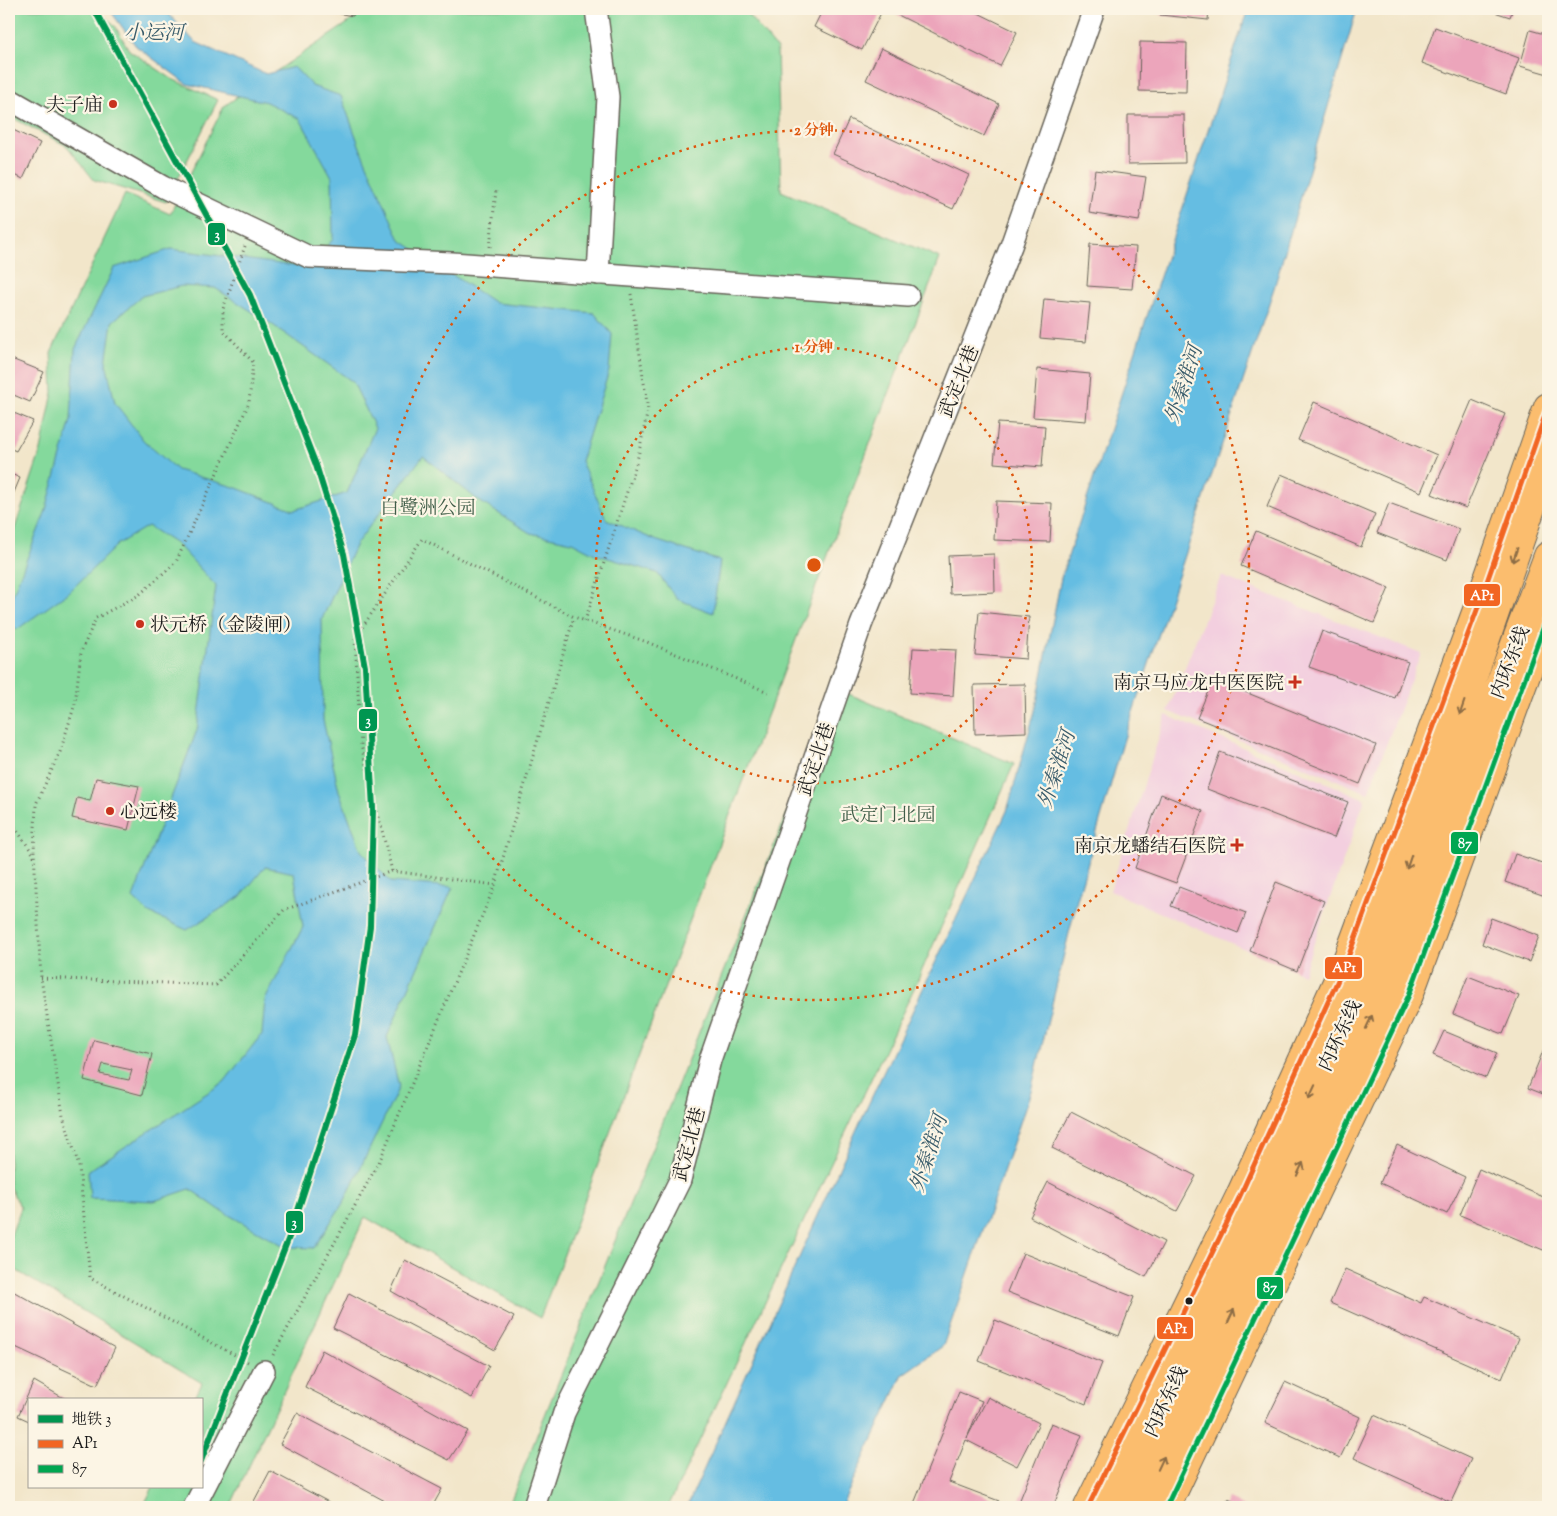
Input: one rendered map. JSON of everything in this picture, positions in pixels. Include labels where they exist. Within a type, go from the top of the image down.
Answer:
[{"type":"main road","points":[[1088,1507],[1239,1198],[1347,960],[1477,610],[1548,407]]},
{"type":"main road","name":"内环东线","points":[[1115,1507],[1377,954],[1548,459]]},
{"type":"main road","name":"内环东线","points":[[1140,1507],[1394,967],[1548,556]]},
{"type":"main road","points":[[1166,1507],[1409,995],[1548,615]]},
{"type":"lane","points":[[596,9],[608,96],[598,274]]},
{"type":"lane","name":"武定北巷","points":[[534,1507],[564,1413],[680,1180],[710,1060],[861,625],[1011,246],[1094,9]]},
{"type":"lane","points":[[9,99],[163,187],[309,257],[452,263],[908,296]]},
{"type":"lane","points":[[194,1507],[264,1371]]},
{"type":"path","points":[[488,266],[496,190]]},
{"type":"path","points":[[244,251],[223,309],[223,330],[253,362],[250,403],[176,562],[139,595],[96,618],[82,652],[75,704],[60,752],[36,804],[34,855],[41,978],[63,1115],[79,1166],[90,1278],[264,1371],[380,1160],[413,1086],[495,886],[574,617]]},
{"type":"path","points":[[585,621],[638,459],[648,410],[629,276]]},
{"type":"path","points":[[392,871],[361,745],[355,638],[422,539],[574,617],[647,642],[768,692]]},
{"type":"path","points":[[9,819],[34,855]]},
{"type":"path","points":[[41,978],[216,985],[284,910],[392,871],[495,886]]},
{"type":"shaded area","name":"南京马应龙中医医院","points":[[1221,576],[1421,653],[1368,793],[1168,711]]},
{"type":"shaded area","name":"南京龙蟠结石医院","points":[[1166,715],[1365,799],[1303,974],[1110,891]]},
{"type":"green space","name":"夫子庙","points":[[9,9],[96,9],[115,26],[129,50],[172,79],[218,100],[166,202],[94,180],[67,146],[9,116]]},
{"type":"green space","name":"白鹭洲公园","points":[[369,9],[743,9],[777,49],[781,191],[940,258],[540,1318],[365,1217],[230,1507],[143,1507],[152,1488],[202,1488],[202,1398],[195,1398],[202,1383],[9,1266],[9,1240],[21,1208],[9,1186],[9,546],[41,450],[53,392],[51,353],[125,194],[170,214],[224,106]]},
{"type":"green space","name":"武定门北园","points":[[837,689],[1014,764],[910,997],[668,1507],[508,1507]]},
{"type":"water","name":"小运河","points":[[109,9],[164,9],[195,42],[266,74],[294,67],[312,86],[341,96],[362,153],[400,240],[495,303],[594,313],[612,334],[609,371],[581,461],[606,519],[655,540],[720,561],[713,613],[677,599],[657,573],[595,554],[572,542],[530,533],[479,501],[423,456],[356,544],[322,619],[323,720],[339,791],[361,851],[391,882],[453,887],[387,1037],[399,1087],[345,1200],[314,1248],[286,1247],[220,1210],[190,1189],[154,1201],[90,1198],[88,1171],[224,1082],[262,1034],[265,1000],[303,927],[294,873],[265,867],[240,897],[187,930],[149,913],[133,898],[197,730],[216,586],[179,546],[148,526],[118,544],[68,593],[16,630],[9,620],[9,604],[45,513],[71,420],[75,349],[114,268],[171,249],[309,268],[333,239],[332,177],[300,119],[266,102],[187,84],[136,46]],"holes":[[[182,286],[215,288],[270,323],[353,382],[375,428],[347,493],[294,510],[234,487],[177,470],[144,441],[115,403],[106,363],[112,322],[142,296]]]},
{"type":"water","name":"外秦淮河","points":[[1248,9],[1357,9],[1274,288],[1124,739],[1077,900],[1031,1091],[943,1346],[903,1374],[841,1507],[687,1507],[860,1122],[1007,811],[1036,707],[1061,578]]},
{"type":"building","points":[[314,9],[355,9],[353,16]]},
{"type":"building","points":[[823,9],[883,9],[862,50],[814,27]]},
{"type":"building","points":[[896,9],[970,9],[1017,32],[1000,66],[894,13]]},
{"type":"building","points":[[1161,9],[1209,9],[1208,20],[1160,15]]},
{"type":"building","points":[[1485,9],[1513,9],[1510,17]]},
{"type":"building","points":[[1435,27],[1519,58],[1506,94],[1422,63]]},
{"type":"building","points":[[1530,30],[1548,35],[1548,74],[1520,66]]},
{"type":"building","points":[[1140,42],[1187,43],[1186,92],[1139,91]]},
{"type":"building","points":[[881,48],[999,104],[984,136],[866,80]]},
{"type":"building","points":[[1128,115],[1184,115],[1185,163],[1128,164]]},
{"type":"building","points":[[849,119],[969,175],[953,209],[833,154]]},
{"type":"building","points":[[9,128],[40,143],[23,179],[9,172]]},
{"type":"building","points":[[1095,170],[1146,177],[1139,221],[1089,213]]},
{"type":"building","points":[[1090,244],[1136,247],[1132,289],[1087,286]]},
{"type":"building","points":[[1044,299],[1090,303],[1086,342],[1040,338]]},
{"type":"building","points":[[9,358],[44,372],[30,402],[9,393]]},
{"type":"building","points":[[1037,369],[1090,374],[1086,421],[1033,417]]},
{"type":"building","points":[[1472,400],[1505,414],[1466,508],[1432,494]]},
{"type":"building","points":[[1314,402],[1437,455],[1421,492],[1298,440]]},
{"type":"building","points":[[9,411],[33,421],[16,451],[9,448]]},
{"type":"building","points":[[998,423],[1045,426],[1042,467],[994,463]]},
{"type":"building","points":[[9,473],[20,478],[10,502],[9,501]]},
{"type":"building","points":[[1281,474],[1375,514],[1361,547],[1267,507]]},
{"type":"building","points":[[996,501],[1052,503],[1050,542],[994,540]]},
{"type":"building","points":[[1389,503],[1459,529],[1447,560],[1377,533]]},
{"type":"building","points":[[1256,531],[1389,588],[1374,623],[1241,566]]},
{"type":"building","points":[[994,554],[995,592],[950,594],[948,556]]},
{"type":"building","points":[[979,612],[1029,617],[1026,659],[975,655]]},
{"type":"building","points":[[1322,631],[1408,662],[1395,698],[1309,667]]},
{"type":"building","points":[[913,648],[956,650],[953,696],[910,693]]},
{"type":"building","points":[[1213,679],[1376,745],[1360,784],[1197,718]]},
{"type":"building","points":[[1025,684],[1026,732],[975,734],[974,685]]},
{"type":"building","points":[[1220,752],[1348,802],[1334,838],[1207,789]]},
{"type":"building","name":"心远楼","points":[[96,778],[139,786],[128,830],[72,818],[77,798],[90,801]]},
{"type":"building","points":[[1161,794],[1203,811],[1176,883],[1135,868]]},
{"type":"building","points":[[1515,854],[1548,865],[1548,897],[1505,882]]},
{"type":"building","points":[[1276,882],[1324,901],[1297,971],[1250,951]]},
{"type":"building","points":[[1179,887],[1246,913],[1238,933],[1171,906]]},
{"type":"building","points":[[1491,918],[1539,936],[1529,962],[1482,944]]},
{"type":"building","points":[[1468,976],[1519,996],[1503,1034],[1453,1014]]},
{"type":"building","points":[[1444,1031],[1497,1053],[1486,1078],[1433,1055]]},
{"type":"building","points":[[94,1040],[152,1054],[142,1095],[84,1080]],"holes":[[[103,1064],[132,1070],[129,1080],[100,1074]]]},
{"type":"building","points":[[1543,1051],[1548,1053],[1548,1096],[1528,1088]]},
{"type":"building","points":[[1071,1112],[1196,1176],[1177,1211],[1052,1148]]},
{"type":"building","points":[[1397,1145],[1465,1177],[1447,1214],[1380,1183]]},
{"type":"building","points":[[1479,1169],[1548,1199],[1548,1252],[1460,1215]]},
{"type":"building","points":[[1048,1182],[1164,1242],[1146,1277],[1030,1217]]},
{"type":"building","points":[[1023,1253],[1134,1297],[1119,1336],[1007,1292]]},
{"type":"building","points":[[405,1260],[514,1317],[495,1350],[391,1291]]},
{"type":"building","points":[[1345,1269],[1421,1303],[1424,1297],[1519,1338],[1502,1379],[1330,1303]]},
{"type":"building","points":[[9,1289],[115,1348],[97,1385],[9,1344]]},
{"type":"building","points":[[349,1293],[489,1366],[472,1398],[333,1328]]},
{"type":"building","points":[[995,1320],[1102,1363],[1086,1404],[979,1361]]},
{"type":"building","points":[[322,1350],[468,1431],[449,1460],[305,1387]]},
{"type":"building","points":[[34,1381],[64,1398],[28,1398],[28,1421],[18,1416]]},
{"type":"building","points":[[1285,1382],[1360,1417],[1340,1458],[1265,1423]]},
{"type":"building","points":[[959,1392],[982,1401],[967,1438],[988,1397],[1039,1423],[1017,1466],[966,1440],[949,1482],[999,1501],[997,1507],[940,1507],[941,1502],[939,1507],[913,1506]]},
{"type":"building","points":[[297,1413],[442,1489],[432,1507],[396,1507],[280,1444]]},
{"type":"building","points":[[1374,1415],[1471,1459],[1451,1502],[1354,1458]]},
{"type":"building","points":[[1051,1423],[1082,1435],[1053,1507],[1017,1507]]},
{"type":"building","points":[[270,1471],[338,1507],[260,1507],[253,1503]]},
{"type":"building","points":[[1228,1499],[1246,1507],[1224,1507]]},
{"type":"metro line","name":"3","points":[[94,9],[250,295],[316,465],[344,554],[365,667],[373,808],[370,926],[355,1035],[291,1232],[202,1458]]},
{"type":"transit line","name":"AP1","points":[[1088,1507],[1239,1198],[1347,960],[1477,610],[1548,407]]},
{"type":"transit line","name":"87","points":[[1166,1507],[1409,995],[1548,615]]},
{"type":"place","name":"夫子庙","points":[[113,104]]},
{"type":"place","name":"状元桥（金陵闸）","points":[[140,624]]},
{"type":"place","name":"南京马应龙中医医院","points":[[1295,682]]},
{"type":"place","name":"心远楼","points":[[110,811]]},
{"type":"place","name":"南京龙蟠结石医院","points":[[1237,845]]}]
